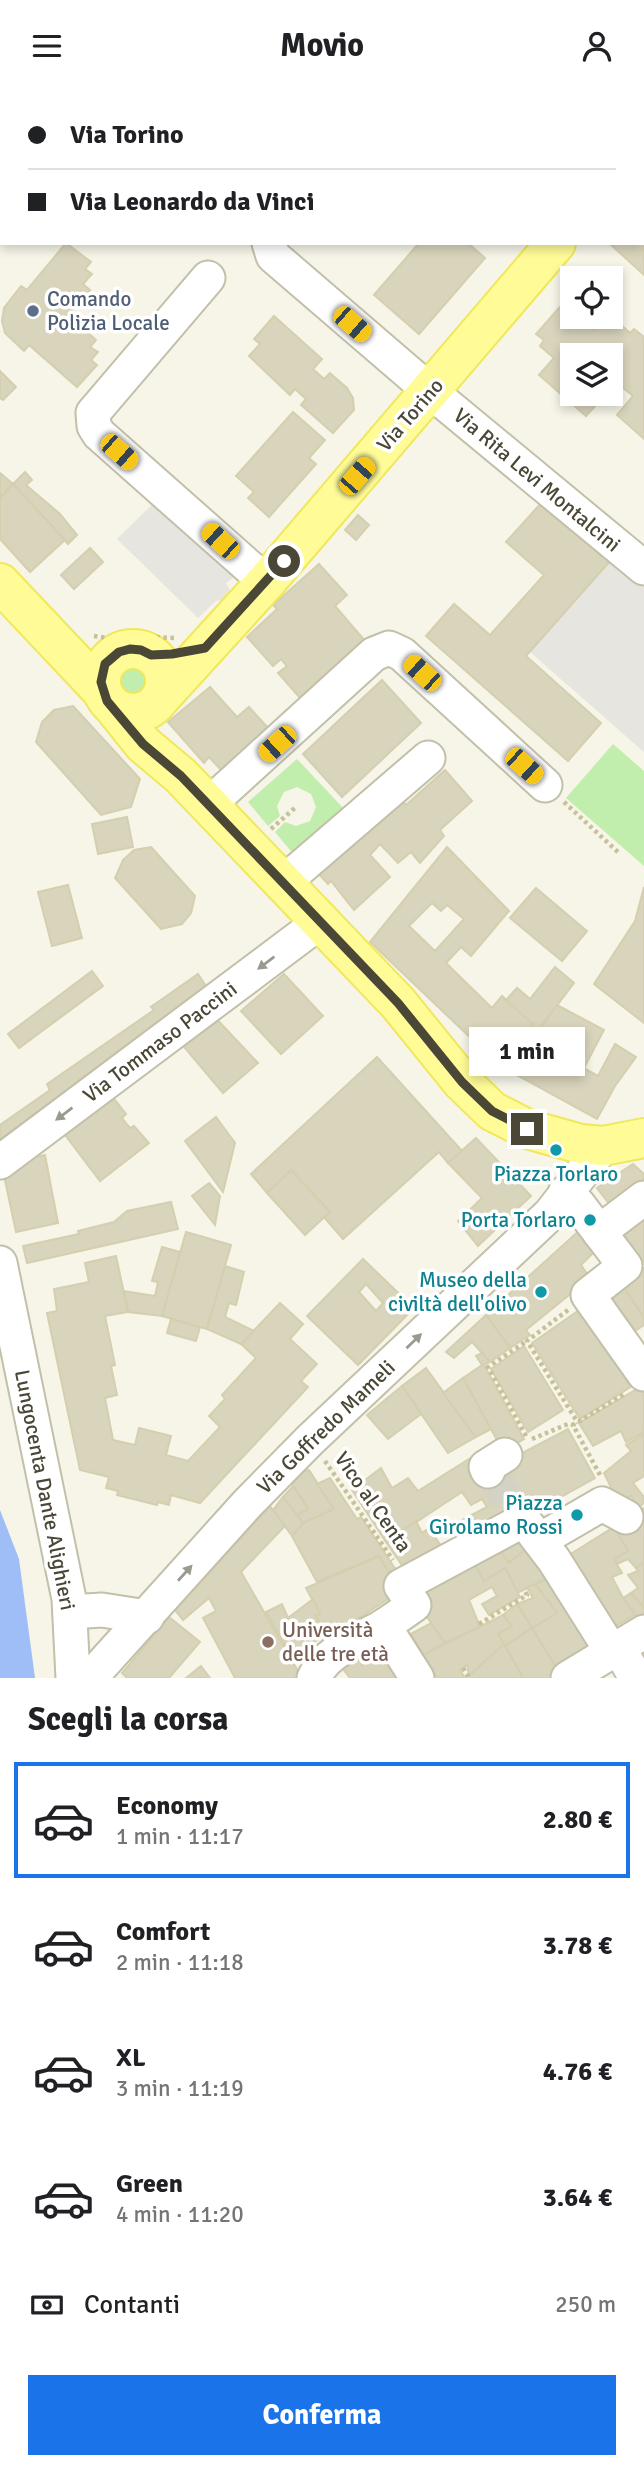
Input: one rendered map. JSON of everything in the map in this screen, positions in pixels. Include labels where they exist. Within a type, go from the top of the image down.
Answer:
[{"type":"main road","name":"Via Torino","points":[[160,700],[149,645],[266,582],[554,245]]},
{"type":"main road","points":[[0,583],[109,700],[143,744],[181,776],[207,806],[284,882],[398,1003],[462,1082],[492,1111],[527,1129],[581,1144],[632,1132]]},
{"type":"main road","points":[[47,635],[87,653],[149,645]]},
{"type":"main road","points":[[149,645],[105,664],[101,682],[109,700],[125,713],[147,711],[160,700]]},
{"type":"main road","points":[[160,700],[157,731],[181,776]]},
{"type":"street","name":"Via Rita Levi Montalcini","points":[[270,245],[273,256],[644,569]]},
{"type":"street","points":[[208,278],[93,413],[94,426],[99,434],[266,582]]},
{"type":"street","points":[[207,806],[374,654],[389,648],[402,654],[545,785]]},
{"type":"street","points":[[284,882],[428,758]]},
{"type":"street","name":"Via Tommaso Paccini","points":[[0,1162],[320,922]]},
{"type":"street","points":[[632,1132],[589,1166],[568,1189],[595,1226],[633,1267],[589,1295],[638,1381]]},
{"type":"street","name":"Via Goffredo Mameli","points":[[90,1678],[247,1504],[310,1440],[550,1214],[568,1189]]},
{"type":"street","points":[[595,1226],[644,1198]]},
{"type":"street","name":"Lungocenta Dante Alighieri","points":[[0,1263],[70,1612],[73,1678]]},
{"type":"street","points":[[314,1678],[318,1666],[330,1656],[384,1626],[413,1599],[541,1545],[609,1499]]},
{"type":"street","points":[[541,1545],[625,1644],[636,1678]]},
{"type":"street","points":[[70,1612],[102,1610],[147,1616]]},
{"type":"street","points":[[384,1626],[417,1678]]},
{"type":"street","points":[[568,1678],[625,1644]]},
{"type":"path","points":[[129,636],[161,639],[149,645],[114,639],[129,636]]},
{"type":"path","points":[[545,785],[620,854]]},
{"type":"path","points":[[589,1295],[488,1367],[514,1452],[568,1423],[575,1424],[638,1381]]},
{"type":"path","points":[[527,1341],[575,1424],[609,1499]]},
{"type":"path","name":"Vico al Centa","points":[[310,1440],[413,1599]]},
{"type":"path","points":[[479,1624],[527,1595],[524,1588]]},
{"type":"path","points":[[463,1668],[469,1678]]},
{"type":"green space","points":[[133,669],[142,673],[146,682],[142,691],[133,695],[124,691],[120,682],[124,673]]},
{"type":"green space","points":[[613,744],[644,771],[644,866],[566,798]]},
{"type":"green space","points":[[297,759],[346,811],[295,856],[275,832],[285,822],[296,826],[310,821],[316,807],[311,794],[297,787],[284,792],[277,806],[280,816],[268,826],[248,802]]},
{"type":"shaded area","points":[[157,500],[239,574],[226,583],[230,590],[222,600],[216,601],[198,618],[117,539]]},
{"type":"shaded area","points":[[610,561],[644,578],[644,752],[530,652]]},
{"type":"water","points":[[0,1510],[19,1559],[35,1678],[0,1678]]},
{"type":"building","points":[[64,245],[69,245],[91,262],[85,269],[92,274],[83,284],[90,290],[68,315],[96,340],[90,347],[98,352],[91,360],[97,365],[77,387],[29,345],[24,351],[5,333],[2,321],[4,308],[21,286],[27,290]]},
{"type":"building","points":[[417,245],[470,245],[485,258],[419,334],[374,295]]},
{"type":"building","points":[[611,245],[644,245],[644,275]]},
{"type":"building","points":[[560,307],[560,329],[623,329],[623,327],[630,333],[634,329],[644,337],[644,439],[617,415],[633,396],[623,388],[623,343],[560,343],[560,393],[539,375],[554,358],[540,346],[544,340],[536,334]]},
{"type":"building","points":[[274,316],[322,359],[313,369],[324,379],[330,373],[347,388],[353,398],[354,410],[333,433],[301,405],[306,399],[295,389],[290,395],[249,356],[260,344],[254,339]]},
{"type":"building","points":[[0,371],[16,387],[3,400],[0,398]]},
{"type":"building","points":[[575,406],[595,406],[586,416]]},
{"type":"building","points":[[293,412],[325,440],[309,458],[316,464],[269,517],[248,498],[254,492],[236,476]]},
{"type":"building","points":[[25,472],[32,480],[26,485],[60,514],[77,535],[68,544],[13,484]]},
{"type":"building","points":[[0,473],[13,484],[0,498]]},
{"type":"building","points":[[13,484],[65,540],[30,572],[0,539],[0,498]]},
{"type":"building","points":[[543,501],[610,561],[526,656],[601,723],[568,761],[426,636],[454,604],[490,635],[544,575],[506,542]]},
{"type":"building","points":[[358,515],[369,525],[356,540],[345,530]]},
{"type":"building","points":[[90,548],[103,562],[74,589],[61,575]]},
{"type":"building","points":[[319,564],[347,595],[335,606],[366,642],[301,699],[278,673],[287,666],[281,659],[273,666],[247,637],[277,609],[273,605]]},
{"type":"building","points":[[382,680],[421,723],[342,797],[303,754]]},
{"type":"building","points":[[210,687],[237,717],[249,707],[270,730],[223,772],[209,757],[204,763],[168,722]]},
{"type":"building","points":[[73,706],[140,779],[131,807],[101,815],[36,742],[42,722],[54,710]]},
{"type":"building","points":[[445,770],[472,801],[440,830],[444,836],[420,863],[411,852],[398,863],[380,844],[370,855],[390,877],[354,910],[331,881],[328,884],[317,872],[400,797],[406,805]]},
{"type":"building","points":[[127,817],[133,847],[98,854],[92,824]]},
{"type":"building","points":[[151,847],[195,896],[191,913],[182,924],[161,929],[115,878],[123,860],[134,850]]},
{"type":"building","points":[[447,847],[509,911],[471,956],[461,947],[446,963],[492,1008],[502,996],[533,1024],[500,1066],[370,942]],"holes":[[[432,903],[441,911],[447,905],[464,919],[435,951],[409,926]]]},
{"type":"building","points":[[68,885],[82,938],[52,946],[38,892]]},
{"type":"building","points":[[644,887],[644,1023],[594,984],[635,921]]},
{"type":"building","points":[[536,888],[587,931],[562,961],[510,918]]},
{"type":"building","points":[[555,967],[574,983],[531,1040],[524,1036],[533,1024],[506,1000],[517,988],[530,999]]},
{"type":"building","points":[[92,971],[103,986],[19,1048],[8,1034]]},
{"type":"building","points":[[198,974],[211,994],[0,1148],[0,1125],[50,1090],[47,1084],[154,1010],[151,1007]]},
{"type":"building","points":[[284,974],[323,1016],[281,1054],[241,1011]]},
{"type":"building","points":[[557,1005],[604,1030],[584,1068],[532,1039]]},
{"type":"building","points":[[212,1014],[258,1063],[223,1093],[179,1041]]},
{"type":"building","points":[[536,1042],[598,1076],[615,1044],[636,1057],[615,1086],[597,1119],[513,1073]]},
{"type":"building","points":[[377,1057],[462,1151],[448,1163],[439,1152],[343,1239],[324,1217],[330,1212],[291,1170],[267,1193],[251,1174]]},
{"type":"building","points":[[108,1091],[126,1114],[122,1118],[130,1128],[134,1126],[149,1143],[100,1181],[59,1127]]},
{"type":"building","points":[[216,1117],[235,1143],[223,1192],[185,1141]]},
{"type":"building","points":[[476,1138],[531,1196],[478,1246],[458,1221],[482,1198],[448,1163]]},
{"type":"building","points":[[45,1155],[58,1223],[16,1232],[3,1171],[19,1161]]},
{"type":"building","points":[[633,1164],[644,1174],[644,1194],[617,1214],[597,1188]]},
{"type":"building","points":[[291,1170],[330,1212],[305,1235],[267,1193]]},
{"type":"building","points":[[209,1183],[220,1196],[215,1225],[192,1196]]},
{"type":"building","points":[[171,1202],[178,1229],[27,1263],[23,1246],[79,1234],[78,1231],[114,1222],[127,1211]]},
{"type":"building","points":[[644,1204],[644,1263],[643,1264],[608,1233]]},
{"type":"building","points":[[582,1228],[596,1250],[581,1265],[590,1278],[526,1330],[530,1335],[510,1348],[486,1315]]},
{"type":"building","points":[[186,1232],[231,1245],[207,1329],[162,1316]]},
{"type":"building","points":[[162,1247],[180,1252],[162,1316],[128,1312],[123,1291],[155,1296],[158,1282],[152,1281]]},
{"type":"building","points":[[116,1256],[128,1312],[105,1316],[115,1365],[111,1366],[117,1395],[105,1398],[113,1440],[135,1445],[139,1428],[171,1436],[166,1455],[188,1461],[220,1427],[209,1416],[225,1399],[222,1395],[256,1358],[241,1344],[280,1303],[303,1324],[290,1339],[317,1364],[301,1381],[308,1387],[200,1503],[171,1495],[169,1505],[158,1502],[157,1505],[117,1495],[118,1491],[106,1488],[109,1477],[80,1470],[47,1313],[57,1311],[54,1289],[89,1282],[85,1263]]},
{"type":"building","points":[[363,1259],[414,1308],[358,1365],[307,1316]],"holes":[[[366,1284],[383,1303],[376,1311],[359,1292]]]},
{"type":"building","points":[[225,1266],[244,1272],[236,1305],[229,1303],[225,1317],[254,1331],[241,1344],[207,1329]]},
{"type":"building","points":[[644,1268],[644,1318],[622,1284]]},
{"type":"building","points":[[622,1284],[644,1318],[644,1325],[627,1336],[602,1300]]},
{"type":"building","points":[[588,1304],[640,1381],[580,1419],[532,1343]]},
{"type":"building","points":[[486,1315],[510,1348],[490,1362],[472,1342],[454,1358],[446,1352]]},
{"type":"building","points":[[171,1319],[200,1327],[196,1341],[167,1333]]},
{"type":"building","points":[[524,1346],[563,1410],[528,1432],[491,1369]]},
{"type":"building","points":[[482,1353],[490,1362],[484,1365],[524,1439],[503,1451],[463,1378],[482,1365],[476,1356]]},
{"type":"building","points":[[426,1368],[476,1437],[448,1453],[402,1386]]},
{"type":"building","points":[[463,1378],[491,1429],[476,1437],[443,1393]]},
{"type":"building","points":[[644,1385],[644,1432],[626,1442],[621,1431],[593,1446],[579,1423]]},
{"type":"building","points":[[402,1386],[421,1414],[388,1439],[367,1415]]},
{"type":"building","points":[[568,1429],[595,1478],[471,1547],[458,1522],[487,1507],[482,1499],[471,1505],[462,1492],[386,1542],[352,1490],[381,1468],[392,1488],[408,1478],[418,1491],[472,1457],[484,1473]]},
{"type":"building","points":[[644,1434],[644,1476],[633,1483],[644,1497],[644,1503],[638,1508],[631,1496],[619,1504],[604,1473],[631,1451],[626,1445]]},
{"type":"building","points":[[309,1470],[334,1509],[303,1523],[297,1515],[308,1509],[292,1480],[301,1471]]},
{"type":"building","points":[[330,1478],[357,1519],[361,1517],[402,1579],[395,1584],[379,1556],[317,1582],[292,1536],[303,1523],[334,1509],[317,1484]]},
{"type":"building","points":[[293,1486],[308,1509],[297,1515],[283,1497]]},
{"type":"building","points":[[283,1497],[303,1523],[292,1536],[273,1510]]},
{"type":"building","points":[[270,1506],[285,1526],[241,1572],[302,1678],[235,1678],[203,1618],[216,1611],[209,1598],[183,1620],[175,1610]]},
{"type":"building","points":[[644,1508],[644,1563],[636,1568],[628,1559],[617,1564],[614,1559],[628,1551],[614,1527]]},
{"type":"building","points":[[416,1521],[422,1533],[429,1528],[447,1555],[410,1577],[386,1542]]},
{"type":"building","points":[[516,1526],[531,1545],[509,1563],[492,1540]]},
{"type":"building","points":[[614,1527],[628,1551],[614,1559],[622,1573],[612,1577],[623,1598],[636,1614],[604,1633],[561,1560]]},
{"type":"building","points":[[492,1540],[509,1563],[532,1544],[556,1575],[517,1593],[505,1568],[484,1581],[468,1553]]},
{"type":"building","points":[[468,1553],[484,1581],[505,1568],[520,1597],[489,1615],[482,1604],[497,1596],[492,1587],[469,1600],[480,1627],[445,1643],[407,1588]]},
{"type":"building","points":[[379,1556],[400,1591],[341,1630],[327,1636],[315,1615],[320,1614],[306,1588]]},
{"type":"building","points":[[644,1563],[644,1608],[631,1593],[638,1588],[628,1575],[638,1571],[636,1568]]},
{"type":"building","points":[[556,1575],[604,1648],[560,1674],[532,1628],[557,1613],[535,1584]]},
{"type":"building","points":[[535,1584],[557,1613],[532,1628],[517,1604],[533,1598],[527,1587]]},
{"type":"building","points":[[631,1593],[644,1608],[643,1624],[623,1598]]},
{"type":"building","points":[[313,1599],[320,1614],[315,1615],[327,1636],[289,1653],[266,1612],[282,1604],[288,1618]]},
{"type":"building","points":[[517,1604],[532,1628],[505,1646],[498,1634],[512,1626],[503,1615]]},
{"type":"building","points":[[503,1615],[512,1626],[498,1634],[504,1644],[469,1676],[467,1665],[460,1670],[465,1678],[437,1678],[423,1655]]},
{"type":"building","points":[[169,1617],[200,1642],[169,1678],[127,1678],[122,1673]]},
{"type":"building","points":[[431,1623],[445,1643],[423,1655],[411,1634]]},
{"type":"building","points":[[532,1628],[560,1674],[553,1678],[523,1678],[505,1646]]},
{"type":"building","points":[[504,1644],[523,1678],[469,1676]]},
{"type":"building","points":[[384,1653],[399,1678],[350,1678],[343,1669],[358,1659],[362,1665]]},
{"type":"building","points":[[201,1666],[210,1678],[186,1678]]},
{"type":"tunnel","points":[[488,1471],[522,1518]]},
{"type":"place","name":"Comando Polizia Locale","points":[[33,311]]},
{"type":"place","name":"Piazza Torlaro","points":[[556,1150]]},
{"type":"place","name":"Porta Torlaro","points":[[590,1220]]},
{"type":"place","name":"Museo della civiltà dell'olivo","points":[[541,1292]]},
{"type":"place","name":"Piazza Girolamo Rossi","points":[[577,1515]]},
{"type":"place","name":"Università delle tre età","points":[[268,1642]]},
{"type":"route","points":[[284,561],[205,648],[151,655],[141,650],[119,652],[105,664],[102,691],[107,701],[143,744],[181,776],[398,1003],[462,1082],[492,1111],[527,1129]]}]
